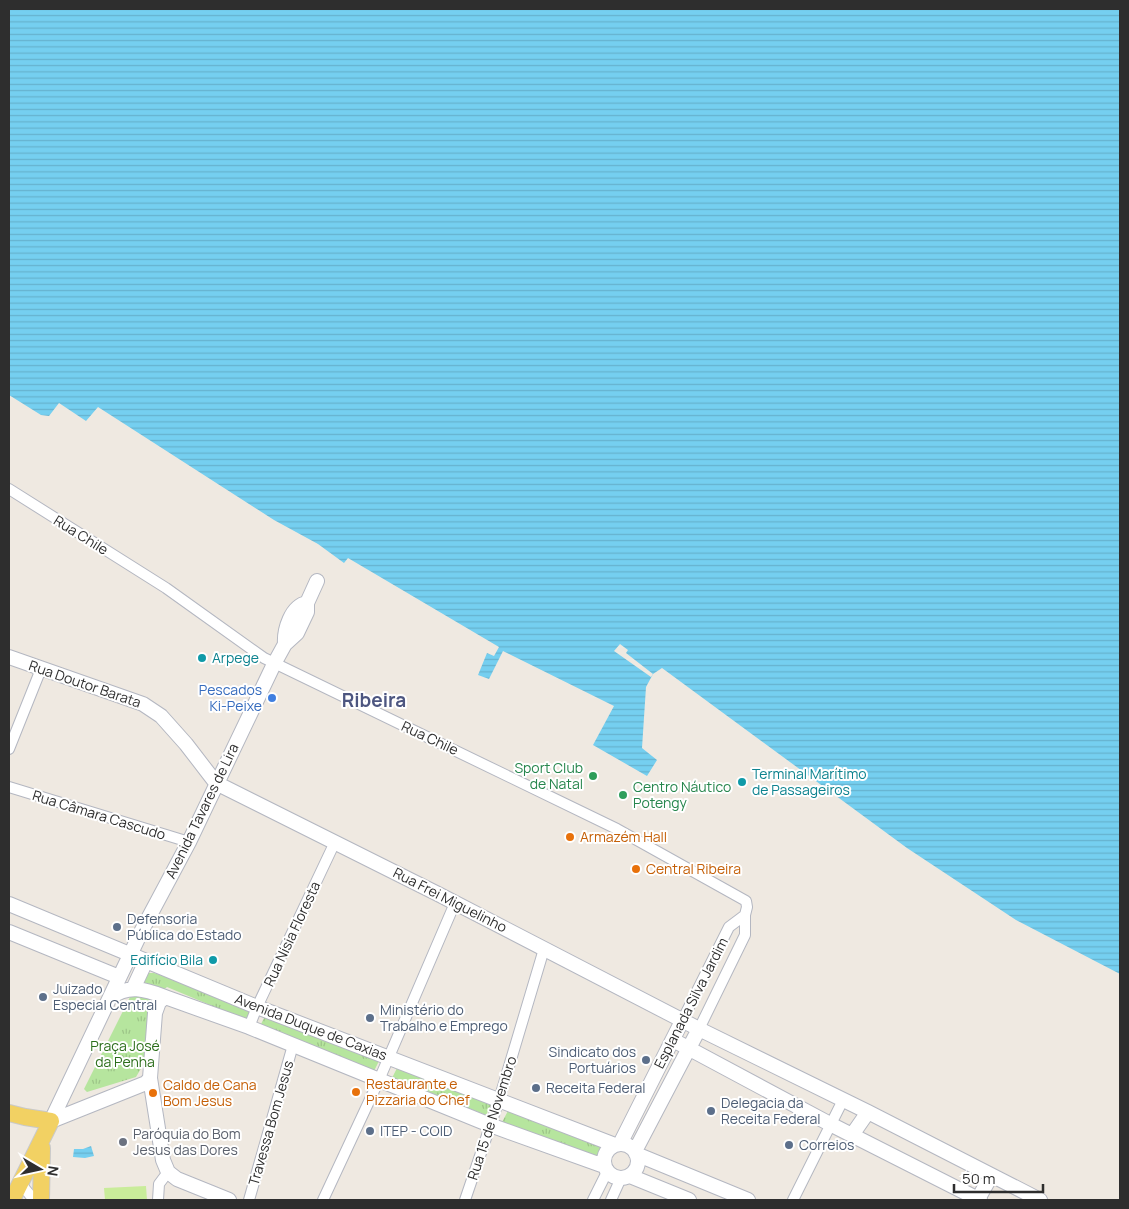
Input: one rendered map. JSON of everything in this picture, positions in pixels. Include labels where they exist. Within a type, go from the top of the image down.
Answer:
[{"type":"main road","points":[[9,1113],[51,1121],[12,1200]]},
{"type":"main road","points":[[41,1200],[43,1139]]},
{"type":"street","name":"Rua Chile","points":[[9,489],[166,588],[274,664],[617,829],[746,901],[748,907],[744,915]]},
{"type":"street","name":"Avenida Tavares de Lira","points":[[51,1121],[130,954],[189,842],[284,644],[286,627],[298,607],[307,603],[317,581]]},
{"type":"street","name":"Rua Doutor Barata","points":[[9,657],[100,690],[132,699],[152,709],[186,744],[216,783]]},
{"type":"street","points":[[9,749],[41,669]]},
{"type":"street","name":"Rua Frei Miguelinho","points":[[216,783],[455,903],[699,1030],[868,1112],[1040,1200]]},
{"type":"street","name":"Rua Câmara Cascudo","points":[[9,787],[189,842]]},
{"type":"street","name":"Rua Nísia Floresta","points":[[249,1027],[335,842]]},
{"type":"street","points":[[322,1200],[379,1080],[455,903]]},
{"type":"street","name":"Avenida Duque de Caxias","points":[[9,904],[257,1007],[618,1144]]},
{"type":"street","name":"Esplanada Silva Jardim","points":[[618,1144],[730,927],[744,915]]},
{"type":"street","name":"Esplanada Silva Jardim","points":[[635,1153],[699,1030],[745,934],[744,915]]},
{"type":"street","points":[[9,932],[119,977]]},
{"type":"street","name":"Rua 15 de Novembro","points":[[466,1200],[499,1100],[544,949]]},
{"type":"street","points":[[110,998],[118,991],[133,989],[146,961]]},
{"type":"street","name":"Avenida Duque de Caxias","points":[[133,989],[155,992],[162,999],[249,1027],[490,1125],[606,1169]]},
{"type":"street","points":[[162,999],[154,1013],[150,1078],[163,1160],[168,1172],[177,1178],[229,1200]]},
{"type":"street","points":[[673,1040],[852,1136],[979,1200],[991,1176]]},
{"type":"street","name":"Travessa Bom Jesus","points":[[248,1200],[293,1045]]},
{"type":"street","points":[[51,1121],[146,1083],[150,1078]]},
{"type":"street","points":[[793,1200],[843,1100]]},
{"type":"street","points":[[852,1136],[868,1112]]},
{"type":"street","points":[[594,1200],[606,1169],[606,1153],[618,1144],[628,1146],[635,1153],[715,1194],[748,1200]]},
{"type":"street","points":[[611,1200],[626,1177],[637,1166],[635,1153]]},
{"type":"street","points":[[606,1169],[611,1176],[626,1177],[688,1200]]},
{"type":"street","points":[[158,1200],[159,1184],[168,1172]]},
{"type":"street","points":[[21,1184],[34,1200]]},
{"type":"green space","name":"Praça José da Penha","points":[[142,973],[154,973],[247,1004],[251,1014],[246,1019],[241,1018],[167,987],[155,997],[146,1060],[136,1077],[87,1092],[84,1089]]},
{"type":"green space","points":[[266,1014],[380,1059],[374,1071],[260,1026]]},
{"type":"green space","points":[[398,1066],[491,1105],[486,1115],[392,1078]]},
{"type":"green space","points":[[509,1109],[602,1146],[597,1160],[501,1124]]},
{"type":"green space","points":[[146,1186],[147,1200],[105,1200],[104,1188]]},
{"type":"water","points":[[9,9],[1120,9],[1120,974],[1016,920],[907,848],[662,668],[653,674],[646,687],[642,748],[657,760],[647,776],[593,745],[614,706],[503,651],[489,679],[478,675],[487,653],[494,656],[499,647],[348,558],[344,563],[318,544],[274,520],[98,407],[86,421],[59,403],[49,416],[41,415],[9,395]]},
{"type":"water","points":[[91,1146],[94,1156],[85,1158],[73,1157],[74,1149],[83,1149]]},
{"type":"pier","points":[[620,644],[628,650],[626,653],[653,674],[651,677],[614,651]]},
{"type":"place","name":"Arpege","points":[[202,658]]},
{"type":"place","name":"Pescados Ki-Peixe","points":[[272,698]]},
{"type":"place","name":"Sport Club de Natal","points":[[593,776]]},
{"type":"place","name":"Terminal Marítimo de Passageiros","points":[[742,782]]},
{"type":"place","name":"Centro Náutico Potengy","points":[[623,795]]},
{"type":"place","name":"Armazém Hall","points":[[570,837]]},
{"type":"place","name":"Central Ribeira","points":[[636,869]]},
{"type":"place","name":"Defensoria Pública do Estado","points":[[117,927]]},
{"type":"place","name":"Edifício Bila","points":[[213,960]]},
{"type":"place","name":"Juizado Especial Central","points":[[43,997]]},
{"type":"place","name":"Ministério do Trabalho e Emprego","points":[[370,1018]]},
{"type":"place","name":"Sindicato dos Portuários","points":[[646,1060]]},
{"type":"place","name":"Receita Federal","points":[[536,1088]]},
{"type":"place","name":"Restaurante e Pizzaria do Chef","points":[[356,1092]]},
{"type":"place","name":"Caldo de Cana Bom Jesus","points":[[153,1093]]},
{"type":"place","name":"Delegacia da Receita Federal","points":[[711,1111]]},
{"type":"place","name":"ITEP - COID","points":[[370,1131]]},
{"type":"place","name":"Paróquia do Bom Jesus das Dores","points":[[123,1142]]},
{"type":"place","name":"Correios","points":[[789,1145]]},
{"type":"district","name":"Ribeira","points":[[374,700]]}]
